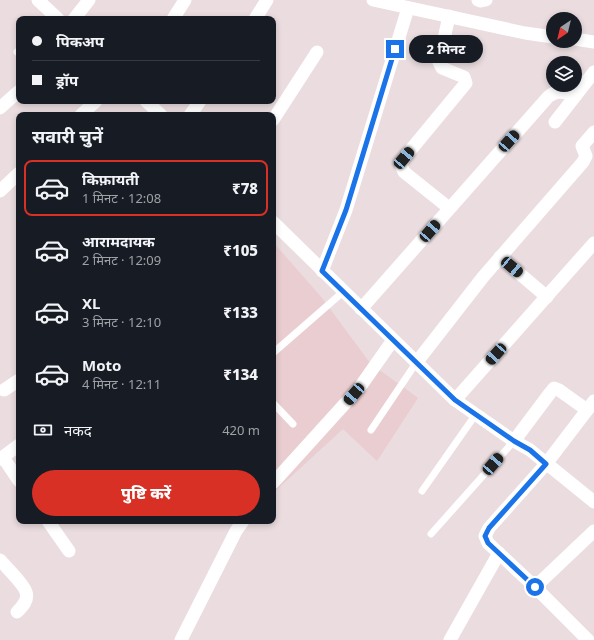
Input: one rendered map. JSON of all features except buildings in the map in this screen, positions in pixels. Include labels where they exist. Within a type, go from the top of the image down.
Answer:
[{"type":"street","points":[[38,0],[52,16]]},
{"type":"street","points":[[76,16],[89,0]]},
{"type":"street","points":[[175,16],[185,0]]},
{"type":"street","points":[[257,16],[267,0]]},
{"type":"street","points":[[373,0],[525,33],[546,36]]},
{"type":"street","points":[[478,0],[486,0]]},
{"type":"street","points":[[322,271],[346,210],[408,8]]},
{"type":"street","points":[[449,16],[438,62],[442,68],[464,77],[466,83],[404,158],[401,165],[404,172],[449,208]]},
{"type":"street","points":[[582,41],[594,42]]},
{"type":"street","points":[[276,115],[317,52]]},
{"type":"street","points":[[555,122],[594,72]]},
{"type":"street","points":[[361,309],[548,97],[554,92],[576,95]]},
{"type":"street","points":[[0,108],[16,94]]},
{"type":"street","points":[[84,112],[93,104]]},
{"type":"street","points":[[149,104],[158,112]]},
{"type":"street","points":[[416,363],[458,308],[583,162],[586,156],[582,146],[594,132]]},
{"type":"street","points":[[0,191],[16,176]]},
{"type":"street","points":[[276,225],[455,400],[514,441],[530,450],[594,502]]},
{"type":"street","points":[[455,400],[594,243]]},
{"type":"street","points":[[500,258],[547,296]]},
{"type":"street","points":[[276,480],[356,392],[393,340]]},
{"type":"street","points":[[4,390],[16,382]]},
{"type":"street","points":[[514,441],[554,388],[590,405],[546,464],[486,532],[485,539],[588,640]]},
{"type":"street","points":[[16,447],[1,458],[16,476]]},
{"type":"street","points":[[50,524],[70,551]]},
{"type":"street","points":[[181,640],[241,524]]},
{"type":"street","points":[[535,587],[594,532]]},
{"type":"street","points":[[450,640],[499,554]]},
{"type":"street","points":[[0,560],[23,586],[26,592],[26,598],[23,605],[17,612]]},
{"type":"lane","points":[[276,350],[343,292]]},
{"type":"lane","points":[[371,430],[416,363]]},
{"type":"lane","points":[[276,406],[293,424]]},
{"type":"lane","points":[[422,491],[476,414]]},
{"type":"lane","points":[[431,534],[514,441]]},
{"type":"shaded area","points":[[276,245],[322,298],[370,363],[418,398],[377,461],[343,429],[276,490]]},
{"type":"route","points":[[395,49],[346,210],[322,271],[455,400],[514,441],[530,450],[546,464],[489,528],[485,536],[488,543],[535,587]]}]
